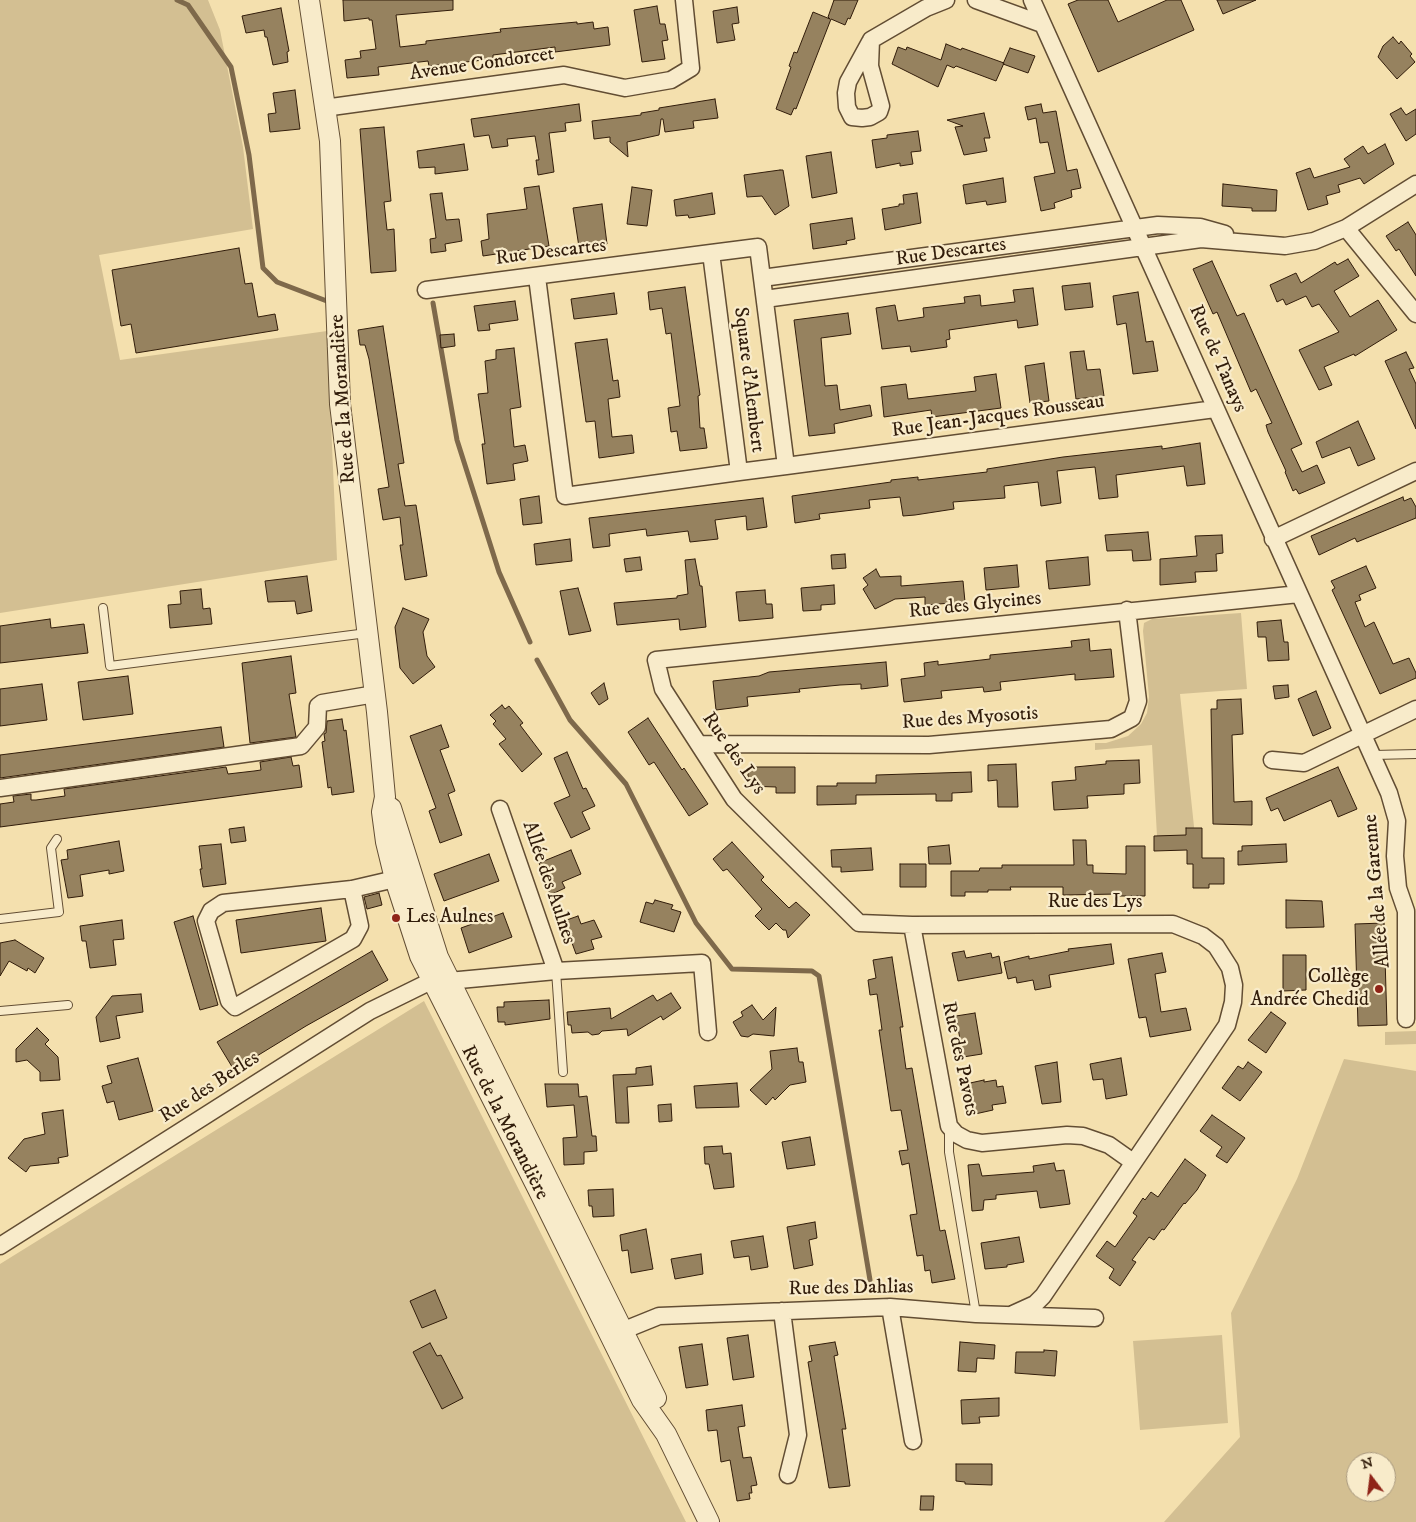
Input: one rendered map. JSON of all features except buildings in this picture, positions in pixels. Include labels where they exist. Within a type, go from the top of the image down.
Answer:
[{"type":"street","name":"Rue de la Morandière","points":[[309,0],[330,141],[340,404],[375,694],[385,797],[382,812],[394,879],[412,934],[441,981],[617,1333],[642,1400],[666,1434],[709,1522]]},
{"type":"street","name":"Avenue Condorcet","points":[[324,108],[564,75],[625,88],[671,80],[691,68],[684,0]]},
{"type":"street","points":[[871,40],[926,8],[946,0]]},
{"type":"street","points":[[976,0],[1042,24]]},
{"type":"street","name":"Rue de Tanays","points":[[1032,0],[1136,228],[1273,539],[1364,735]]},
{"type":"street","points":[[1258,243],[1285,246],[1314,242],[1346,228],[1416,184]]},
{"type":"street","name":"Rue Descartes","points":[[762,278],[1136,228],[1180,224],[1200,227],[1258,243]]},
{"type":"street","points":[[1346,228],[1416,314]]},
{"type":"street","name":"Rue Descartes","points":[[765,299],[1201,240],[1258,243]]},
{"type":"street","name":"Square d'Alembert","points":[[758,247],[762,278],[786,466],[739,472],[711,253],[758,247]]},
{"type":"street","name":"Rue Descartes","points":[[426,290],[711,253]]},
{"type":"street","points":[[537,277],[564,496],[739,472]]},
{"type":"street","name":"Rue Jean-Jacques Rousseau","points":[[786,466],[1215,409]]},
{"type":"street","points":[[1273,539],[1416,472]]},
{"type":"street","name":"Rue des Glycines","points":[[656,660],[932,633],[1127,610],[1299,594]]},
{"type":"street","name":"Rue des Myosotis","points":[[699,744],[929,745],[1111,728],[1132,718],[1138,701],[1127,610]]},
{"type":"street","name":"Rue des Lys","points":[[656,660],[663,689],[734,799],[859,923],[912,925],[1173,924],[1203,936],[1216,946],[1230,968],[1234,985],[1233,1002],[1227,1025],[1044,1296],[1026,1309],[1013,1314]]},
{"type":"street","points":[[0,788],[301,746],[317,727],[318,706],[322,703],[375,694]]},
{"type":"street","points":[[1272,760],[1304,762],[1416,709]]},
{"type":"street","name":"Allée de la Garenne","points":[[1364,735],[1374,755],[1397,821],[1394,856],[1398,888],[1411,911],[1406,1019]]},
{"type":"street","name":"Rue de la Morandière","points":[[385,797],[392,810],[428,929],[441,981]]},
{"type":"street","name":"Allée des Aulnes","points":[[500,809],[556,971]]},
{"type":"street","points":[[352,889],[360,926],[353,938],[235,1007],[229,1001],[206,921],[210,911],[223,903],[352,889],[394,879]]},
{"type":"street","name":"Rue des Pavots","points":[[912,925],[949,1126],[956,1134],[966,1140],[982,1142],[1067,1135],[1083,1136],[1109,1145],[1133,1162]]},
{"type":"street","name":"Allée des Aulnes","points":[[441,981],[556,971],[702,963],[708,1032]]},
{"type":"street","name":"Rue des Berles","points":[[1,1242],[370,1011],[418,986],[441,981]]},
{"type":"street","points":[[890,1307],[913,1441]]},
{"type":"street","name":"Rue des Dahlias","points":[[617,1333],[659,1316],[890,1307],[976,1314],[1095,1318]]},
{"type":"street","points":[[782,1311],[798,1436],[788,1475]]},
{"type":"lane","points":[[102,608],[110,666],[367,633]]},
{"type":"lane","points":[[1374,755],[1416,754]]},
{"type":"lane","points":[[0,919],[59,912],[51,848],[57,839]]},
{"type":"lane","points":[[556,971],[563,1072]]},
{"type":"lane","points":[[0,1012],[68,1005]]},
{"type":"lane","points":[[949,1126],[949,1152],[976,1314]]},
{"type":"shaded area","points":[[0,0],[208,0],[220,30],[243,147],[253,229],[99,255],[120,360],[327,331],[337,560],[0,613]]},
{"type":"shaded area","points":[[1241,613],[1247,689],[1180,694],[1195,836],[1157,836],[1152,745],[1095,750],[1095,743],[1106,743],[1128,736],[1141,724],[1147,713],[1149,697],[1143,631],[1144,623],[1152,619]]},
{"type":"shaded area","points":[[424,1001],[686,1522],[0,1522],[0,1264]]},
{"type":"shaded area","points":[[1416,1031],[1416,1044],[1385,1045],[1385,1032]]},
{"type":"shaded area","points":[[1344,1059],[1416,1071],[1416,1522],[1164,1522],[1240,1437],[1231,1313],[1297,1179]]},
{"type":"shaded area","points":[[1222,1335],[1228,1423],[1140,1430],[1133,1341]]},
{"type":"waterway","points":[[177,0],[188,5],[231,67],[249,155],[263,268],[277,282],[332,303]]},
{"type":"waterway","points":[[433,303],[457,440],[499,572],[530,642]]},
{"type":"waterway","points":[[537,660],[570,720],[626,784],[696,923],[732,969],[812,971],[819,976],[870,1280]]},
{"type":"place","name":"Les Aulnes","points":[[396,918]]},
{"type":"place","name":"Collège Andrée Chedid","points":[[1379,989]]}]
